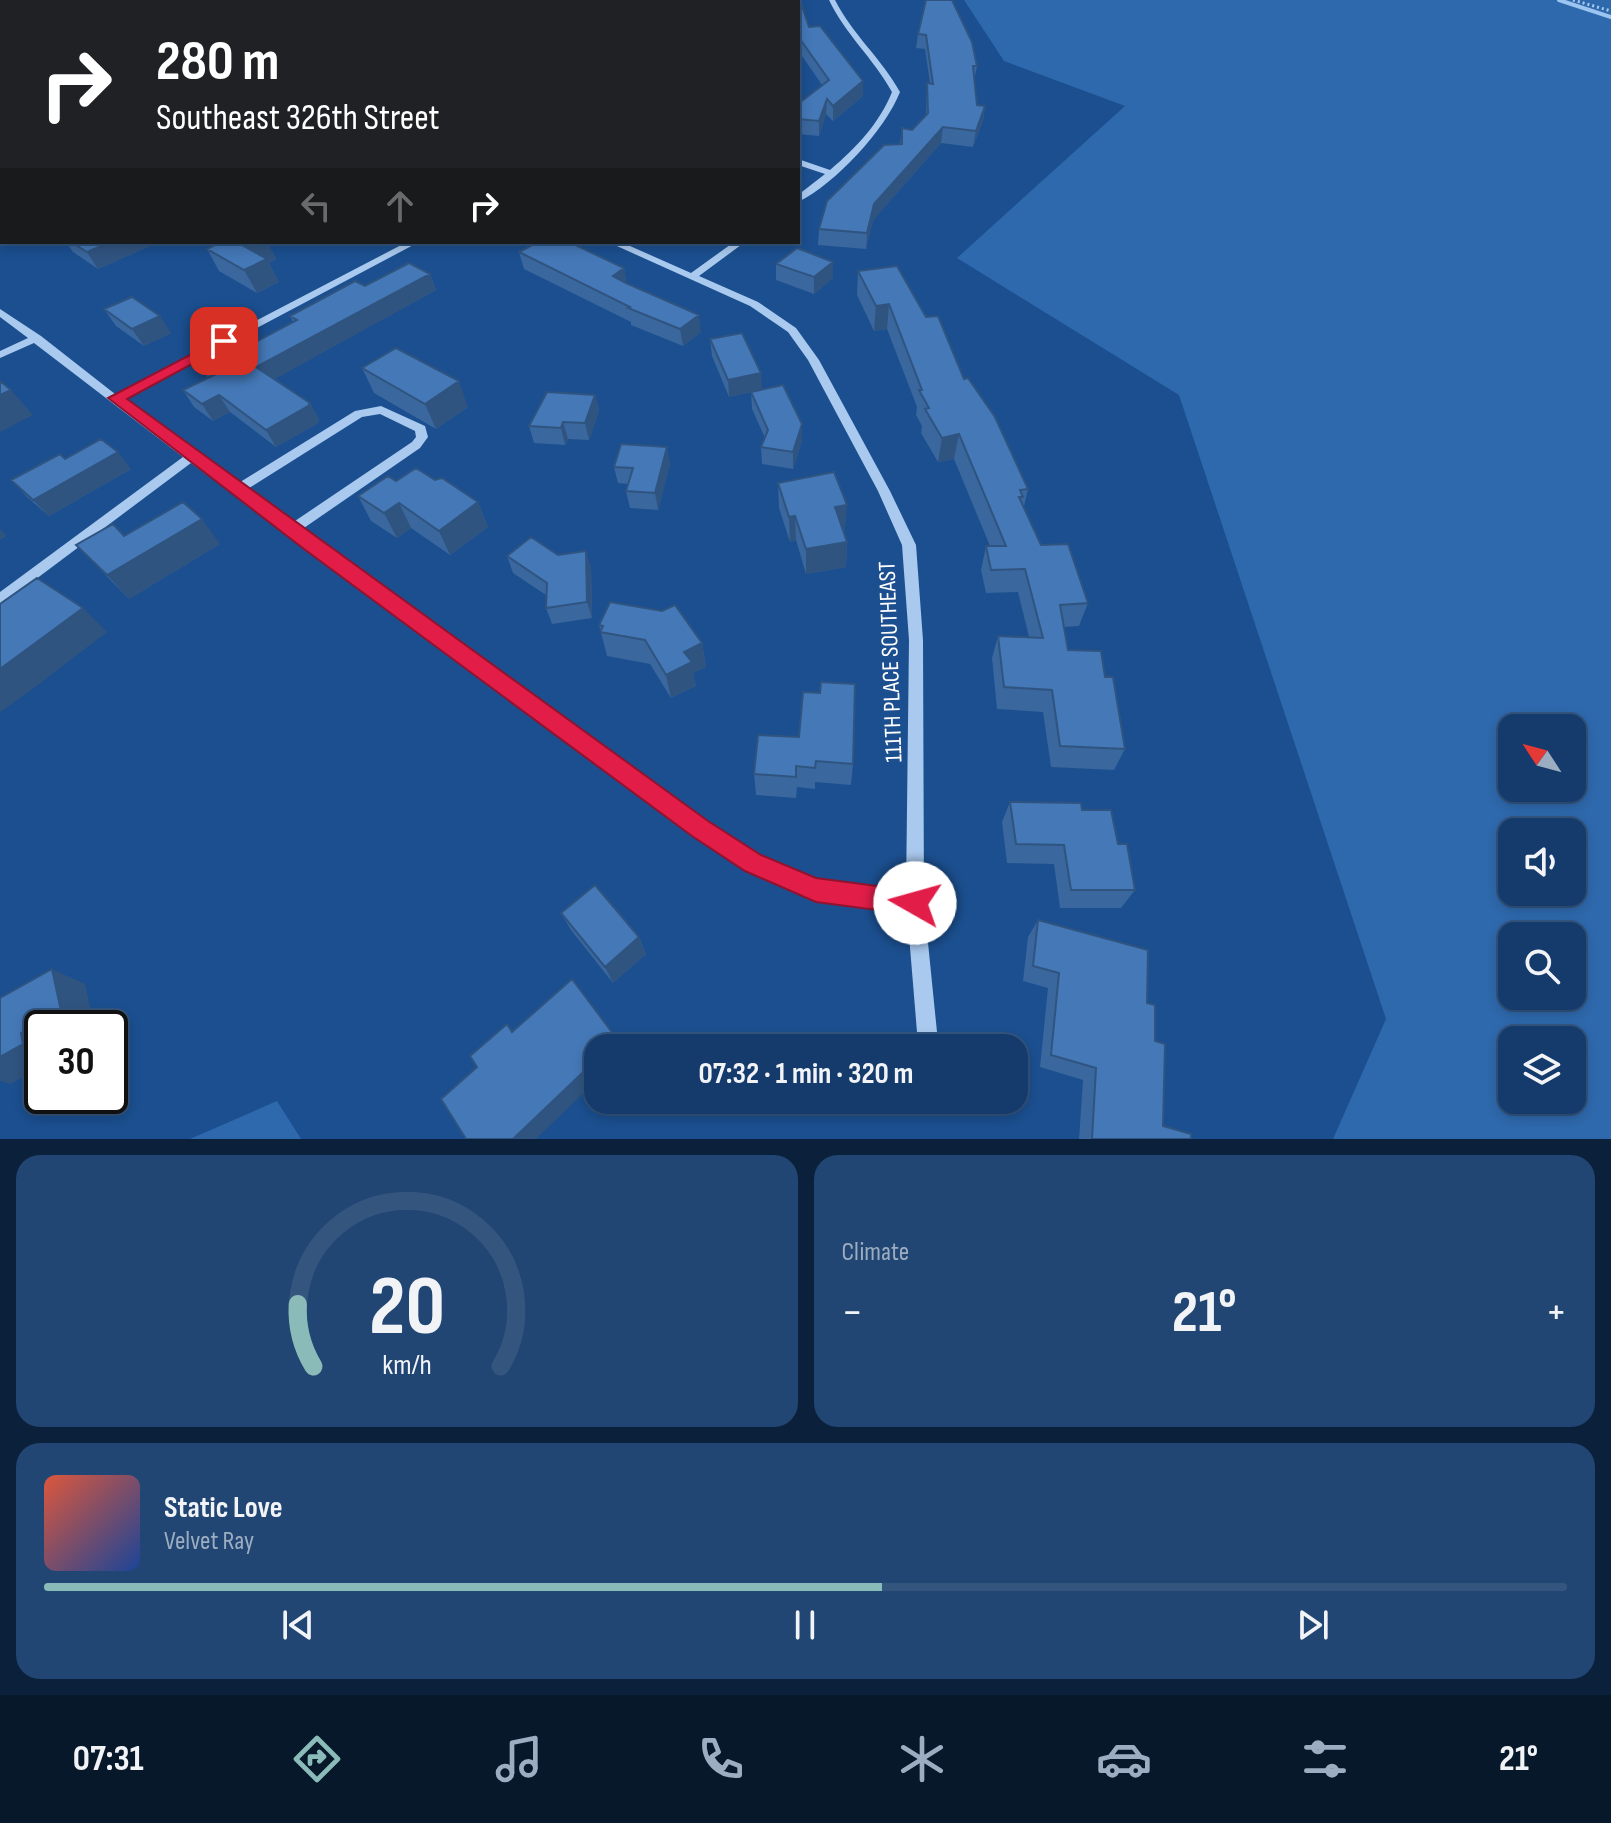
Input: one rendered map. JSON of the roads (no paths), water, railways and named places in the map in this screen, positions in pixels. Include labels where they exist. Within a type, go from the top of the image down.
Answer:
[{"type":"street","points":[[800,197],[879,127],[892,109],[896,92],[887,73],[852,34],[832,0]]},
{"type":"street","points":[[800,163],[830,173]]},
{"type":"street","points":[[116,398],[410,244]]},
{"type":"street","name":"111TH PLACE SOUTHEAST","points":[[618,244],[768,312],[798,337],[884,491],[909,545],[916,640],[915,903],[927,1032]]},
{"type":"street","points":[[693,276],[737,244]]},
{"type":"street","points":[[0,312],[191,457],[700,829],[753,863],[816,890],[915,903]]},
{"type":"street","points":[[0,355],[37,338]]},
{"type":"street","points":[[237,490],[359,414],[381,410],[421,429],[422,437],[416,445],[292,530]]},
{"type":"street","points":[[0,600],[191,457]]},
{"type":"waterway","points":[[1559,0],[1611,17]]}]
